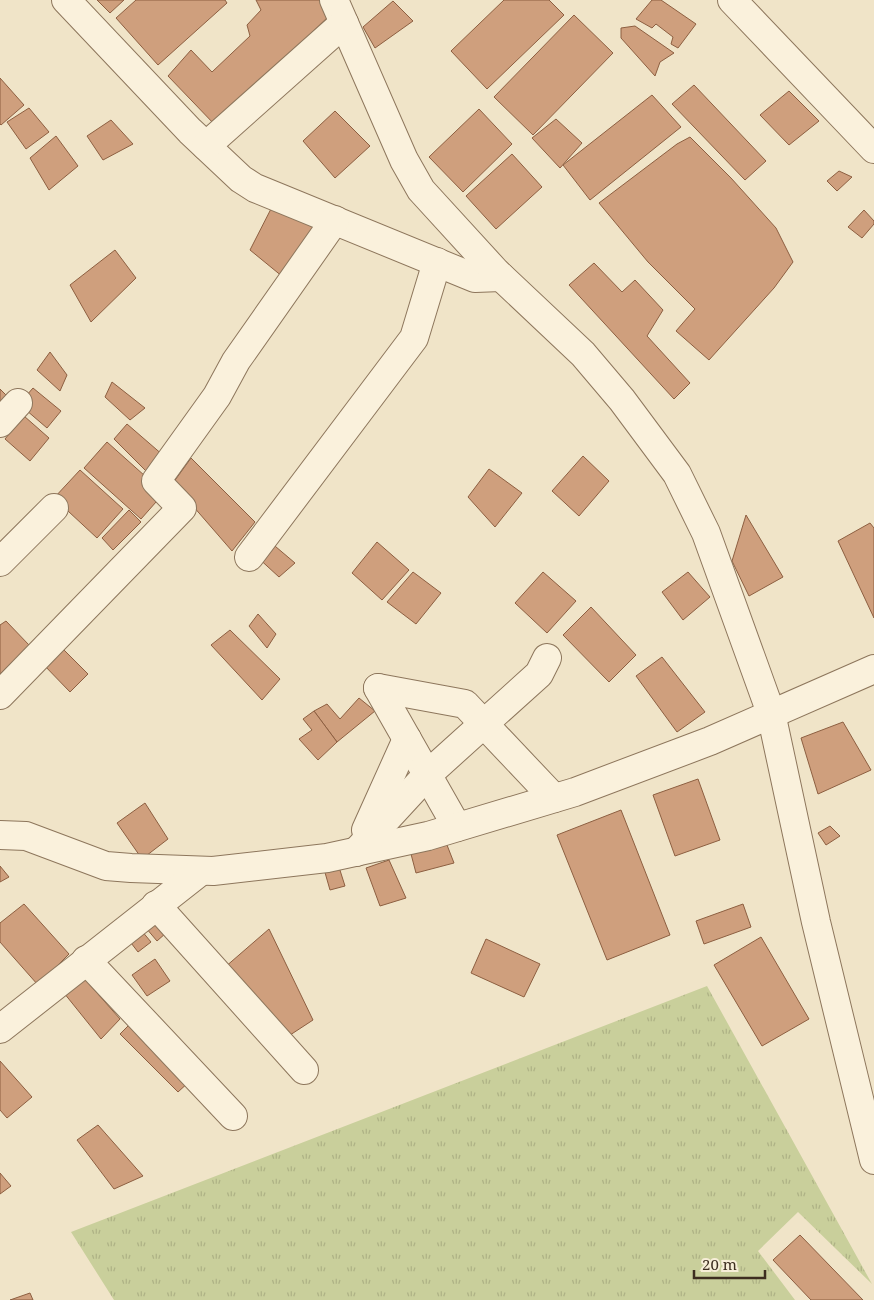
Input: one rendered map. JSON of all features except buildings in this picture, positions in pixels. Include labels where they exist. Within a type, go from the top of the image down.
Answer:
[{"type":"street","points":[[66,0],[206,146],[241,179],[255,188],[476,278],[501,277]]},
{"type":"street","points":[[732,0],[874,149]]},
{"type":"street","points":[[206,146],[339,11],[404,160],[422,190],[501,277],[583,354],[622,400],[677,474],[706,533],[771,713],[816,922],[874,1160]]},
{"type":"street","points":[[0,695],[182,508],[156,481],[217,396],[236,361],[335,220]]},
{"type":"street","points":[[249,557],[414,338],[437,262]]},
{"type":"street","points":[[0,423],[18,403]]},
{"type":"street","points":[[0,562],[54,508]]},
{"type":"street","points":[[356,852],[427,775],[539,674],[547,658]]},
{"type":"street","points":[[0,835],[26,836],[106,866],[201,870],[327,858],[457,828],[554,798],[710,741],[874,669]]},
{"type":"street","points":[[457,828],[378,688],[465,704],[554,798]]},
{"type":"street","points":[[356,852],[407,739]]},
{"type":"street","points":[[0,1029],[201,870]]},
{"type":"street","points":[[156,905],[304,1070]]},
{"type":"street","points":[[86,960],[233,1116]]},
{"type":"green space","points":[[707,986],[872,1284],[798,1212],[758,1251],[795,1300],[114,1300],[71,1232]]}]
